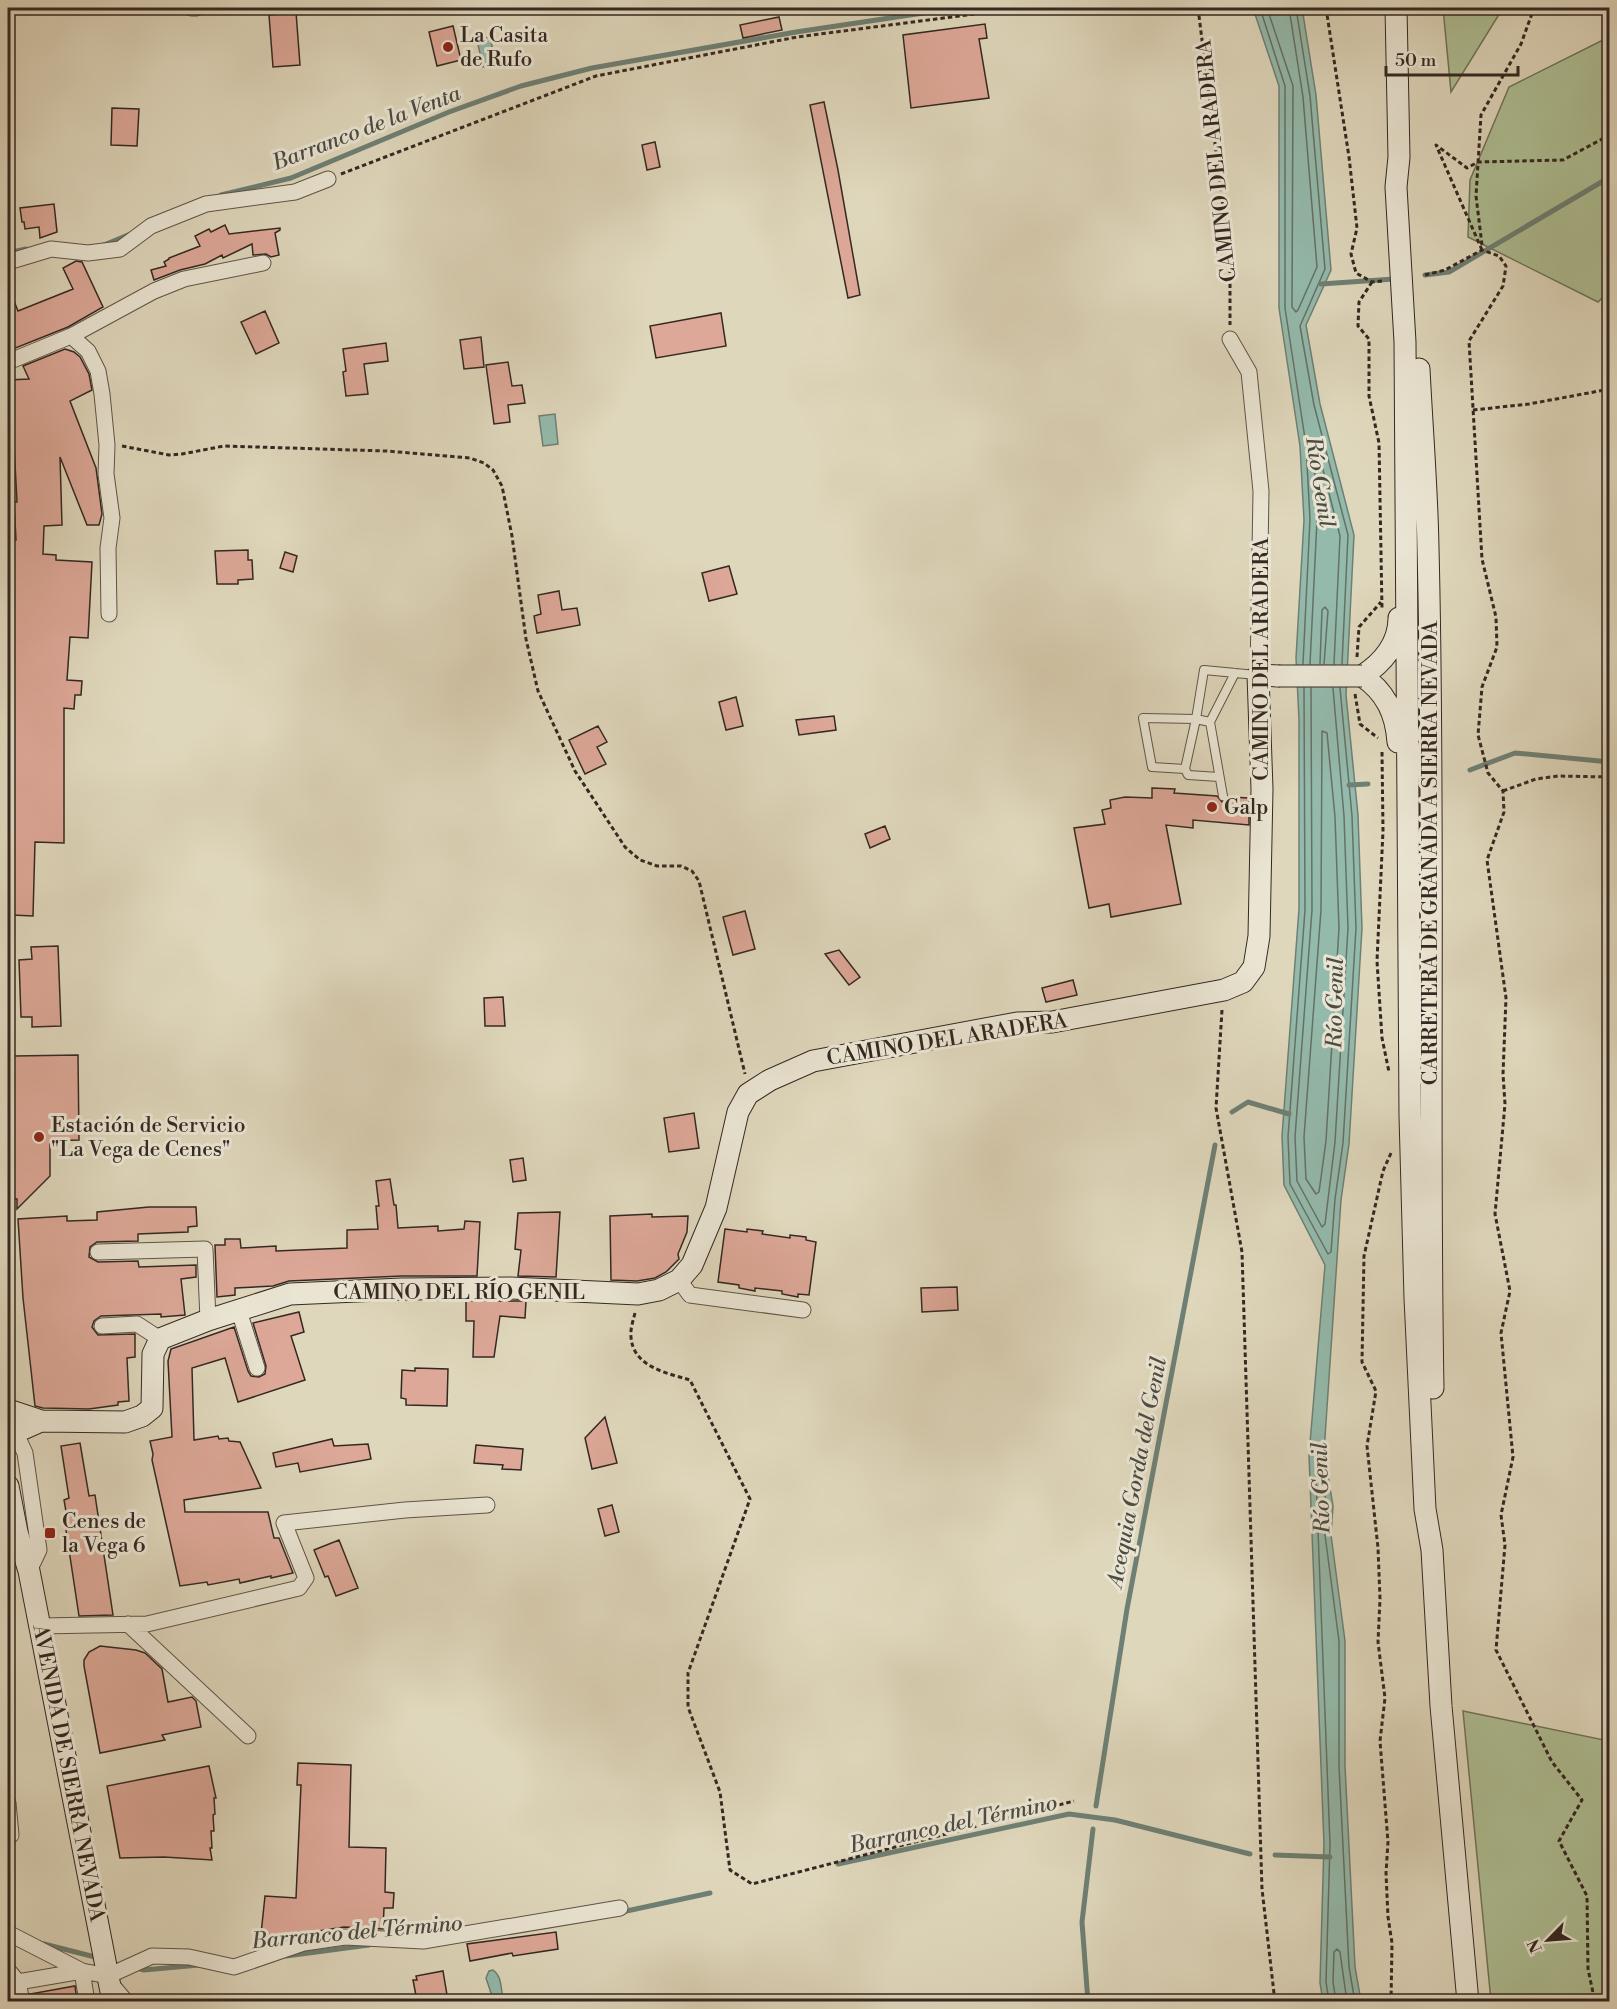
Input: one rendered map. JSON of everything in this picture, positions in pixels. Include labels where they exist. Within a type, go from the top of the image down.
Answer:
[{"type":"main road","name":"CARRETERA DE GRANADA A SIERRA NEVADA","points":[[1396,8],[1399,157],[1396,188],[1405,342],[1410,1116],[1415,1298],[1425,1509],[1432,1550],[1441,1706],[1468,2001]]},
{"type":"main road","name":"CARRETERA DE GRANADA A SIERRA NEVADA","points":[[1399,157],[1406,186],[1428,546],[1431,1249],[1436,1512],[1432,1550]]},
{"type":"main road","points":[[1364,677],[1393,645],[1399,631],[1398,542],[1407,504]]},
{"type":"main road","points":[[1268,675],[1364,677],[1400,686],[1419,668],[1420,588],[1428,546]]},
{"type":"main road","name":"CAMINO DEL ARADERA","points":[[748,1094],[770,1080],[813,1061],[1017,1023],[1052,1022],[1224,990],[1242,982],[1254,967],[1259,936],[1257,822],[1268,675]]},
{"type":"main road","points":[[1364,677],[1390,705],[1397,725],[1398,744],[1408,779]]},
{"type":"main road","points":[[1408,679],[1418,692],[1421,851],[1431,888]]},
{"type":"main road","points":[[679,1280],[692,1265],[716,1208],[738,1113],[748,1094]]},
{"type":"main road","name":"CAMINO DEL RÍO GENIL","points":[[160,1339],[208,1320],[290,1294],[402,1289],[511,1288],[638,1294],[659,1290],[679,1280]]},
{"type":"main road","points":[[8,1428],[41,1421],[125,1422],[142,1416],[152,1408],[153,1354],[160,1339]]},
{"type":"main road","name":"AVENIDA DE SIERRA NEVADA","points":[[8,1486],[12,1525],[29,1571],[113,2001]]},
{"type":"street","points":[[191,8],[197,8]]},
{"type":"street","points":[[8,262],[51,249],[88,253],[120,249],[151,226],[206,204],[295,192],[328,179]]},
{"type":"street","points":[[8,362],[71,336],[154,291],[184,279],[263,263]]},
{"type":"street","points":[[71,336],[88,351],[98,371],[107,445],[106,474],[112,518],[108,548],[109,614]]},
{"type":"street","name":"CAMINO DEL ARADERA","points":[[1230,339],[1249,372],[1261,491],[1268,675]]},
{"type":"street","points":[[98,1252],[205,1249],[208,1320]]},
{"type":"street","points":[[679,1280],[690,1295],[803,1310]]},
{"type":"street","points":[[239,1311],[257,1368]]},
{"type":"street","points":[[102,1326],[137,1324],[160,1339]]},
{"type":"street","name":"AVENIDA DE SIERRA NEVADA","points":[[8,1428],[20,1440],[25,1453],[39,1550],[29,1571]]},
{"type":"street","points":[[40,1626],[147,1624],[300,1587],[306,1578],[284,1523],[405,1510],[487,1505]]},
{"type":"street","points":[[128,1624],[248,1736]]},
{"type":"street","points":[[8,1803],[11,1835],[8,1836]]},
{"type":"street","points":[[8,1933],[82,1971],[108,1976],[152,1956],[189,1957],[234,1967],[304,1942],[345,1937],[423,1941],[620,1908]]},
{"type":"street","points":[[8,1970],[18,1982],[22,2001]]},
{"type":"street","points":[[18,1982],[82,1971]]},
{"type":"street","points":[[82,1971],[87,2001]]},
{"type":"lane","points":[[1220,777],[1188,775],[1185,769],[1204,670],[1268,675]]},
{"type":"lane","points":[[1223,796],[1210,722],[1235,673]]},
{"type":"lane","points":[[1185,769],[1152,767],[1143,718],[1196,719],[1210,722]]},
{"type":"lane","points":[[108,1976],[131,2001]]},
{"type":"path","points":[[328,179],[596,76],[797,37],[1021,8]]},
{"type":"path","name":"CAMINO DEL ARADERA","points":[[1198,8],[1230,263],[1230,339]]},
{"type":"path","points":[[1326,8],[1349,157],[1357,228],[1351,254],[1356,273],[1372,282],[1359,302],[1358,326],[1369,339],[1369,396],[1379,443],[1381,602],[1359,627],[1364,677],[1360,724],[1381,741],[1383,831],[1377,961],[1382,1038],[1389,1072]]},
{"type":"path","points":[[1482,250],[1476,196],[1481,115],[1521,44],[1534,8]]},
{"type":"path","points":[[1595,2001],[1588,1970],[1587,1896],[1558,1841],[1582,1800],[1552,1762],[1496,1650],[1505,1545],[1501,1515],[1513,1457],[1501,1333],[1510,1291],[1495,1214],[1505,1104],[1503,1074],[1506,998],[1487,860],[1504,812],[1503,791],[1488,773],[1478,735],[1482,687],[1497,647],[1496,617],[1482,559],[1469,341],[1503,286],[1506,266],[1498,256],[1482,250],[1436,145],[1467,168],[1478,162],[1563,160],[1604,138],[1610,131]]},
{"type":"path","points":[[1425,275],[1445,270],[1482,250]]},
{"type":"path","points":[[1473,410],[1529,404],[1610,389]]},
{"type":"path","points":[[107,445],[169,455],[224,447],[386,451],[470,458],[484,463],[493,471],[502,486],[512,536],[526,639],[538,691],[574,771],[625,848],[640,860],[657,866],[681,866],[692,871],[699,881],[748,1094]]},
{"type":"path","points":[[1503,791],[1536,779],[1558,776],[1610,777]]},
{"type":"path","points":[[1224,990],[1216,1108],[1242,1252],[1262,1889],[1275,2001]]},
{"type":"path","points":[[1391,1144],[1391,1154],[1383,1171],[1364,1256],[1362,1362],[1376,1391],[1367,1446],[1378,1548],[1380,1599],[1378,1642],[1385,1698],[1380,1741],[1388,1842],[1386,1873],[1392,1943],[1391,2001]]},
{"type":"path","points":[[638,1294],[630,1336],[636,1354],[653,1369],[690,1380],[750,1499],[688,1673],[688,1707],[720,1792],[730,1870],[752,1884],[1074,1801]]},
{"type":"shaded area","points":[[1443,8],[1503,8],[1451,92]]},
{"type":"shaded area","points":[[1609,37],[1610,290],[1598,302],[1468,237],[1470,180],[1509,87]]},
{"type":"shaded area","points":[[1463,1711],[1609,1741],[1609,2001],[1491,2001]]},
{"type":"water","name":"Río Genil","points":[[1253,8],[1302,8],[1316,95],[1331,270],[1306,325],[1320,404],[1354,535],[1346,695],[1358,815],[1362,928],[1349,1144],[1341,1200],[1324,1452],[1333,1506],[1331,1535],[1345,1641],[1345,1766],[1355,1967],[1361,2001],[1323,2001],[1320,1983],[1324,1844],[1309,1455],[1325,1265],[1284,1185],[1282,1136],[1299,909],[1299,720],[1296,658],[1304,520],[1300,446],[1279,308],[1279,86]]},
{"type":"water","points":[[490,37],[496,64],[483,67],[477,40]]},
{"type":"water","points":[[555,414],[558,444],[543,446],[539,416]]},
{"type":"water","points":[[493,1970],[500,1980],[504,2001],[492,2001],[486,1978],[489,1971]]},
{"type":"building","points":[[296,12],[300,65],[273,67],[269,15]]},
{"type":"building","points":[[779,17],[782,30],[743,38],[740,25]]},
{"type":"building","points":[[985,24],[987,38],[979,39],[989,98],[911,108],[903,35]]},
{"type":"building","points":[[453,26],[461,60],[437,66],[429,32]]},
{"type":"building","points":[[824,102],[860,295],[848,298],[810,105]]},
{"type":"building","points":[[112,108],[139,109],[137,146],[111,145]]},
{"type":"building","points":[[655,142],[660,167],[647,170],[642,145]]},
{"type":"building","points":[[54,204],[57,232],[40,238],[39,227],[25,229],[20,208]]},
{"type":"building","points":[[225,225],[229,234],[280,228],[275,233],[279,255],[271,257],[266,254],[253,255],[252,244],[223,258],[222,255],[205,264],[154,280],[151,270],[166,266],[164,262],[169,258],[200,246],[195,236]]},
{"type":"building","points":[[76,261],[82,262],[103,307],[68,327],[8,351],[8,286],[18,311],[73,289],[63,268]]},
{"type":"building","points":[[265,311],[279,343],[256,354],[241,322]]},
{"type":"building","points":[[721,313],[726,346],[656,358],[650,326]]},
{"type":"building","points":[[481,337],[484,367],[464,369],[460,340]]},
{"type":"building","points":[[386,343],[388,361],[364,364],[368,394],[346,396],[343,349]]},
{"type":"building","points":[[65,349],[80,357],[89,374],[92,390],[70,401],[96,468],[102,514],[99,525],[87,525],[60,457],[62,525],[44,526],[43,554],[56,555],[56,560],[92,562],[88,638],[70,637],[67,680],[82,681],[81,695],[75,695],[74,709],[64,708],[64,843],[35,842],[33,916],[12,915],[14,843],[11,714],[14,591],[10,591],[9,540],[16,540],[14,502],[17,502],[13,426],[11,427],[10,407],[8,407],[8,380],[29,379],[23,366]]},
{"type":"building","points":[[508,362],[512,386],[522,385],[525,403],[508,405],[510,422],[494,424],[486,365]]},
{"type":"building","points":[[248,550],[248,560],[252,560],[253,579],[238,580],[238,584],[217,584],[215,551]]},
{"type":"building","points":[[285,552],[297,556],[293,572],[280,568]]},
{"type":"building","points":[[729,566],[737,594],[709,601],[702,573]]},
{"type":"building","points":[[559,591],[562,610],[577,608],[580,625],[537,633],[534,616],[541,614],[538,595]]},
{"type":"building","points":[[736,697],[743,726],[726,730],[719,702]]},
{"type":"building","points":[[834,716],[836,730],[799,735],[796,720]]},
{"type":"building","points":[[598,726],[607,742],[597,747],[606,764],[585,774],[569,740]]},
{"type":"building","points":[[1152,788],[1175,789],[1174,793],[1217,796],[1222,802],[1229,797],[1249,798],[1249,825],[1193,820],[1193,828],[1166,825],[1181,904],[1111,917],[1109,904],[1089,908],[1074,828],[1105,824],[1102,810],[1111,808],[1110,800],[1125,797],[1152,798]]},
{"type":"building","points":[[885,826],[890,839],[870,848],[865,834]]},
{"type":"building","points":[[745,911],[755,949],[733,955],[723,917]]},
{"type":"building","points":[[58,946],[61,1026],[32,1027],[32,1017],[21,1017],[19,960],[32,959],[31,947]]},
{"type":"building","points":[[839,950],[860,977],[849,985],[825,954]]},
{"type":"building","points":[[1073,980],[1077,995],[1046,1002],[1042,988]]},
{"type":"building","points":[[503,997],[505,1026],[485,1026],[484,998]]},
{"type":"building","points":[[78,1055],[79,1140],[50,1141],[50,1176],[17,1209],[17,1199],[14,1199],[14,1155],[12,1155],[10,1117],[14,1117],[14,1056]]},
{"type":"building","points":[[694,1113],[699,1148],[669,1152],[664,1118]]},
{"type":"building","points":[[523,1158],[526,1180],[513,1182],[510,1160]]},
{"type":"building","points":[[390,1179],[398,1228],[438,1226],[438,1231],[464,1229],[465,1221],[480,1222],[477,1276],[402,1276],[289,1281],[273,1286],[235,1288],[235,1295],[217,1297],[215,1245],[225,1245],[225,1239],[240,1239],[241,1248],[276,1246],[276,1251],[347,1248],[347,1230],[378,1229],[376,1206],[379,1206],[376,1181]]},
{"type":"building","points":[[149,1207],[196,1207],[197,1226],[188,1227],[188,1232],[138,1234],[138,1241],[97,1242],[90,1247],[89,1257],[98,1262],[138,1261],[139,1267],[196,1265],[196,1277],[181,1279],[185,1315],[101,1316],[94,1321],[92,1327],[98,1335],[135,1334],[135,1357],[127,1358],[129,1401],[89,1409],[35,1406],[23,1298],[18,1219],[67,1216],[67,1221],[97,1220],[97,1212]]},
{"type":"building","points":[[560,1212],[556,1277],[518,1276],[521,1250],[515,1249],[518,1213]]},
{"type":"building","points":[[652,1214],[652,1217],[688,1216],[687,1232],[678,1254],[679,1259],[666,1272],[655,1278],[637,1281],[611,1280],[610,1216]]},
{"type":"building","points":[[725,1229],[747,1232],[747,1229],[763,1231],[762,1234],[790,1238],[790,1235],[806,1237],[806,1240],[816,1242],[809,1295],[798,1294],[798,1297],[782,1294],[782,1291],[755,1288],[755,1291],[739,1288],[739,1285],[718,1282]]},
{"type":"building","points":[[957,1287],[958,1310],[922,1312],[921,1288]]},
{"type":"building","points":[[466,1301],[526,1301],[525,1318],[500,1316],[494,1357],[473,1357],[474,1321],[466,1321]]},
{"type":"building","points":[[299,1312],[304,1332],[291,1336],[305,1380],[238,1402],[225,1358],[192,1368],[194,1440],[218,1436],[219,1439],[228,1438],[229,1441],[240,1442],[261,1488],[184,1500],[185,1512],[268,1512],[274,1538],[279,1538],[293,1573],[240,1583],[239,1579],[208,1585],[207,1582],[180,1586],[152,1460],[150,1441],[172,1437],[168,1361],[171,1349],[234,1327],[248,1371],[251,1376],[259,1377],[265,1374],[266,1366],[253,1323]]},
{"type":"building","points":[[415,1368],[448,1369],[447,1406],[406,1405],[406,1399],[401,1398],[402,1370],[415,1371]]},
{"type":"building","points":[[605,1417],[617,1463],[592,1469],[585,1438]]},
{"type":"building","points":[[332,1439],[334,1446],[368,1444],[371,1459],[300,1472],[298,1463],[276,1467],[273,1453]]},
{"type":"building","points":[[80,1443],[89,1496],[95,1495],[113,1615],[79,1616],[66,1530],[69,1529],[64,1500],[69,1498],[61,1446]]},
{"type":"building","points":[[476,1445],[523,1449],[521,1470],[502,1469],[503,1465],[474,1463]]},
{"type":"building","points":[[612,1505],[619,1532],[605,1536],[598,1509]]},
{"type":"building","points":[[339,1540],[358,1588],[336,1596],[314,1550]]},
{"type":"building","points":[[100,1646],[145,1653],[162,1669],[168,1702],[192,1697],[196,1701],[201,1727],[162,1735],[165,1740],[100,1753],[84,1660],[89,1652]]},
{"type":"building","points":[[298,1763],[351,1765],[349,1847],[386,1848],[385,1892],[394,1893],[393,1908],[384,1908],[383,1929],[344,1927],[287,1936],[261,1934],[265,1896],[296,1898],[301,1785],[297,1785]]},
{"type":"building","points":[[209,1766],[216,1798],[214,1798],[214,1831],[211,1831],[212,1860],[164,1857],[120,1858],[107,1786]]},
{"type":"building","points":[[556,1932],[558,1949],[513,1956],[512,1953],[470,1961],[467,1944]]},
{"type":"building","points":[[443,1971],[448,2001],[417,2001],[413,1980],[417,1980],[416,1976]]},
{"type":"building","points":[[75,1986],[77,2001],[32,2001],[30,1994]]},
{"type":"waterway","name":"Barranco de la Venta","points":[[221,195],[291,178],[449,112],[521,86],[592,68],[796,32],[957,8]]},
{"type":"waterway","points":[[1425,275],[1449,272],[1610,177]]},
{"type":"waterway","name":"Barranco de la Venta","points":[[104,245],[128,235]]},
{"type":"waterway","name":"Barranco de la Venta","points":[[8,253],[26,249]]},
{"type":"waterway","points":[[1321,284],[1394,279]]},
{"type":"waterway","points":[[1470,770],[1515,753],[1610,762]]},
{"type":"waterway","points":[[1349,785],[1368,784]]},
{"type":"waterway","name":"Acequia Gorda del Genil","points":[[1232,1112],[1248,1102],[1289,1114]]},
{"type":"waterway","name":"Acequia Gorda del Genil","points":[[1096,1806],[1127,1609],[1215,1145]]},
{"type":"waterway","name":"Barranco del Término","points":[[838,1864],[1069,1814],[1115,1820],[1250,1854]]},
{"type":"waterway","name":"Acequia Gorda del Genil","points":[[1088,2002],[1082,1922],[1093,1829]]},
{"type":"waterway","name":"Barranco del Término","points":[[1275,1855],[1330,1857]]},
{"type":"waterway","name":"Barranco del Término","points":[[622,1912],[710,1893]]},
{"type":"waterway","name":"Barranco del Término","points":[[44,1944],[99,1958]]},
{"type":"waterway","name":"Barranco del Término","points":[[286,1956],[369,1945]]},
{"type":"waterway","name":"Barranco del Término","points":[[134,1967],[144,1970],[199,1965]]},
{"type":"place","name":"La Casita de Rufo","points":[[448,47]]},
{"type":"place","name":"Galp","points":[[1212,807]]},
{"type":"place","name":"Estación de Servicio \"La Vega de Cenes\"","points":[[39,1137]]},
{"type":"place","name":"Cenes de la Vega 6","points":[[50,1533]]}]
